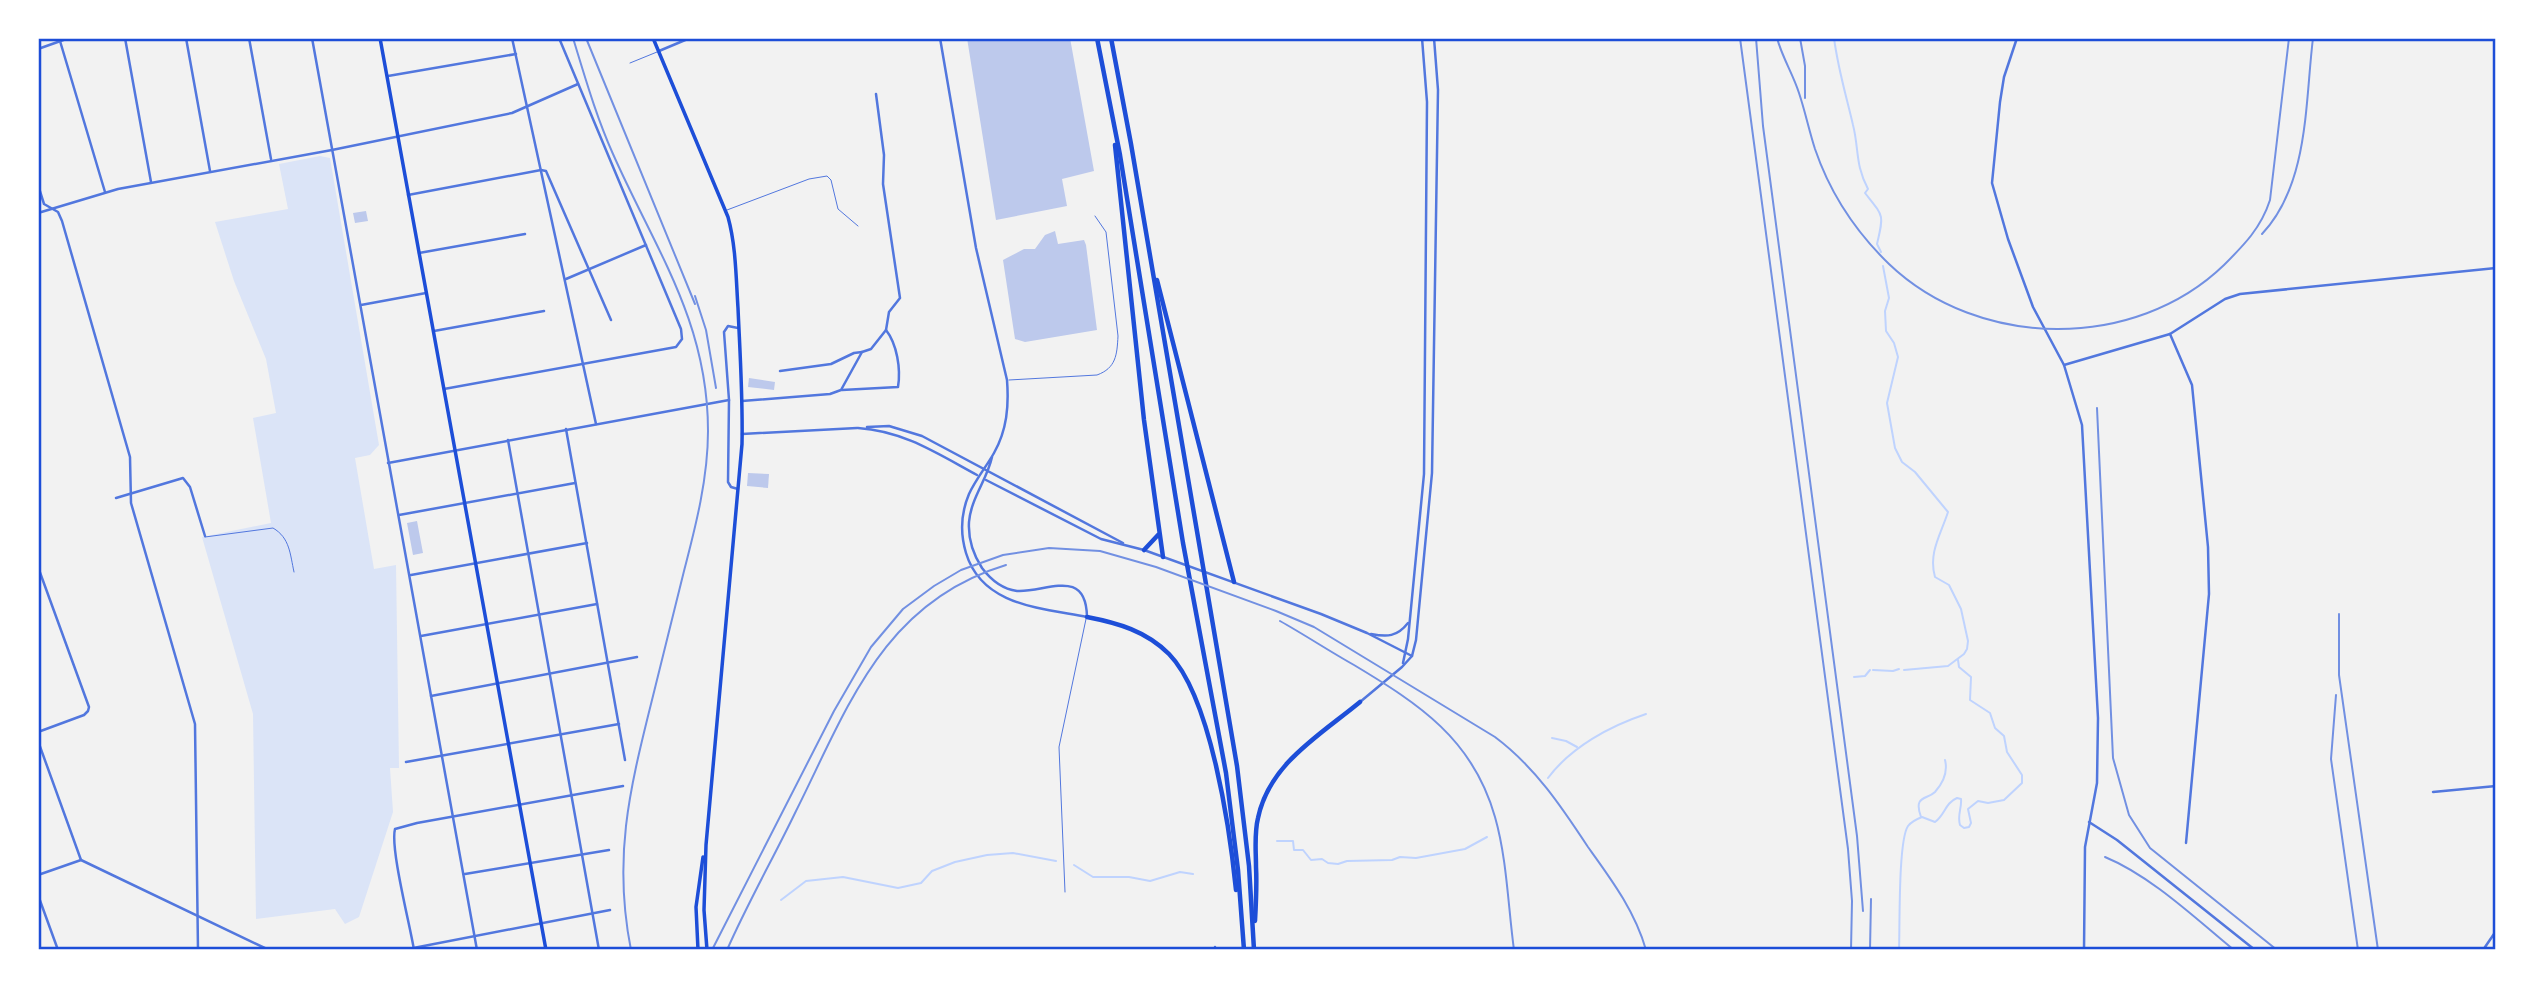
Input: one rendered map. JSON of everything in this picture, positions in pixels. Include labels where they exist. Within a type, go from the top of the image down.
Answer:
[{"type":"highway","points":[[1097,38],[1232,815],[1243,950]]},
{"type":"highway","points":[[1111,38],[1244,817],[1255,950]]},
{"type":"highway","points":[[1112,113],[1158,535],[1163,557]]},
{"type":"highway","points":[[1150,255],[1234,582]]},
{"type":"highway","points":[[1144,550],[1158,535]]},
{"type":"highway","points":[[1087,617],[1140,632],[1169,654],[1188,680],[1206,733],[1229,829],[1243,950]]},
{"type":"highway","points":[[1255,950],[1256,834],[1265,796],[1279,772],[1294,755],[1360,702]]},
{"type":"main road","points":[[380,38],[546,950]]},
{"type":"main road","points":[[653,38],[726,211],[734,245],[743,401],[742,434],[706,845],[704,910],[708,950]]},
{"type":"main road","points":[[698,950],[697,887],[706,845]]},
{"type":"street","points":[[38,49],[69,38]]},
{"type":"street","points":[[125,38],[151,182]]},
{"type":"street","points":[[187,38],[210,172]]},
{"type":"street","points":[[249,38],[272,160]]},
{"type":"street","points":[[312,38],[477,950]]},
{"type":"street","points":[[512,38],[596,424]]},
{"type":"street","points":[[444,389],[676,347],[682,340],[681,329],[559,38]]},
{"type":"street","points":[[659,51],[690,38]]},
{"type":"street","points":[[940,38],[976,248],[1007,380],[1007,416],[989,471],[970,514],[970,537],[975,555],[991,578],[1003,587],[1019,591],[1057,584],[1069,586],[1076,589],[1084,599],[1087,617],[1012,601],[983,582],[967,557],[962,515],[967,498],[992,457]]},
{"type":"street","points":[[1402,667],[1406,654],[1424,474],[1427,82],[1422,38]]},
{"type":"street","points":[[1360,702],[1412,656],[1416,640],[1432,473],[1438,90],[1434,38]]},
{"type":"street","points":[[2017,38],[2002,89],[1992,183],[1999,214],[2033,307],[2064,365],[2082,425],[2095,635],[2098,760],[2095,802],[2085,858],[2084,950]]},
{"type":"street","points":[[62,40],[105,192]]},
{"type":"street","points":[[387,77],[516,54]]},
{"type":"street","points":[[38,213],[105,192],[151,182],[332,150],[512,113],[578,84]]},
{"type":"street","points":[[780,372],[831,364],[854,353],[871,349],[886,330],[890,312],[901,295],[883,184],[884,155],[876,94]]},
{"type":"street","points":[[408,195],[541,170],[549,174],[611,320]]},
{"type":"street","points":[[38,185],[44,204],[58,212],[62,221],[130,457],[130,495],[195,724],[198,950]]},
{"type":"street","points":[[547,197],[557,193]]},
{"type":"street","points":[[419,253],[525,234]]},
{"type":"street","points":[[566,279],[646,245]]},
{"type":"street","points":[[2064,365],[2169,334],[2225,299],[2240,293],[2495,268]]},
{"type":"street","points":[[360,306],[426,293]]},
{"type":"street","points":[[433,331],[544,311]]},
{"type":"street","points":[[738,489],[731,487],[728,482],[729,400],[724,332],[729,326],[739,328]]},
{"type":"street","points":[[743,401],[830,394],[841,390],[898,387],[895,351],[886,330]]},
{"type":"street","points":[[2169,334],[2192,384],[2209,568],[2209,594],[2186,843]]},
{"type":"street","points":[[841,390],[862,352]]},
{"type":"street","points":[[388,463],[729,400]]},
{"type":"street","points":[[742,434],[884,426],[906,430],[1129,546]]},
{"type":"street","points":[[858,428],[883,430],[898,435],[1101,539],[1144,550],[1234,582],[1367,633],[1412,656]]},
{"type":"street","points":[[566,429],[625,760]]},
{"type":"street","points":[[508,440],[599,950]]},
{"type":"street","points":[[116,498],[176,478],[185,479],[205,536]]},
{"type":"street","points":[[398,515],[575,483]]},
{"type":"street","points":[[409,575],[587,543]]},
{"type":"street","points":[[38,732],[88,712],[88,701],[39,570]]},
{"type":"street","points":[[420,636],[597,604]]},
{"type":"street","points":[[1367,633],[1386,636],[1397,634],[1407,625],[1410,617]]},
{"type":"street","points":[[431,696],[636,657]]},
{"type":"street","points":[[406,762],[619,724]]},
{"type":"street","points":[[38,741],[81,860],[256,947],[268,950]]},
{"type":"street","points":[[414,948],[397,857],[396,829],[623,786]]},
{"type":"street","points":[[2433,792],[2496,786]]},
{"type":"street","points":[[2090,822],[2117,840],[2255,950]]},
{"type":"street","points":[[464,874],[609,850]]},
{"type":"street","points":[[38,875],[81,860]]},
{"type":"street","points":[[38,895],[58,950]]},
{"type":"street","points":[[403,950],[610,910]]},
{"type":"street","points":[[2483,950],[2496,931]]},
{"type":"lane","points":[[630,63],[659,51]]},
{"type":"lane","points":[[726,211],[809,179],[827,176],[831,180],[840,212],[858,226]]},
{"type":"lane","points":[[1007,380],[1097,374],[1107,371],[1113,364],[1118,336],[1106,232],[1095,216]]},
{"type":"lane","points":[[205,536],[211,538],[272,528],[280,532],[287,541],[294,572]]},
{"type":"lane","points":[[1065,892],[1059,747],[1087,617]]},
{"type":"shaded area","points":[[320,156],[330,158],[379,445],[370,455],[355,458],[374,569],[396,565],[399,768],[390,768],[393,812],[359,917],[345,924],[335,909],[256,919],[253,714],[202,537],[271,523],[253,418],[276,413],[266,359],[234,281],[215,222],[288,209],[279,164]]},
{"type":"building","points":[[967,38],[1070,38],[1094,171],[1062,179],[1067,206],[996,220]]},
{"type":"building","points":[[366,211],[368,221],[355,223],[353,213]]},
{"type":"building","points":[[1055,231],[1058,244],[1084,240],[1097,330],[1025,342],[1015,339],[1003,260],[1024,249],[1035,249],[1045,235]]},
{"type":"building","points":[[749,378],[775,382],[774,390],[748,387]]},
{"type":"building","points":[[748,473],[769,474],[768,488],[747,486]]},
{"type":"building","points":[[417,521],[423,553],[413,555],[407,523]]},
{"type":"waterway","points":[[1834,38],[1855,133],[1859,164],[1868,189],[1865,193],[1881,216],[1877,244],[1881,252]]},
{"type":"waterway","points":[[1883,266],[1889,298],[1885,311],[1886,331],[1894,343],[1898,357],[1887,403],[1895,448],[1902,462],[1915,472],[1948,512],[1936,544],[1933,568],[1935,577],[1949,585],[1961,609],[1968,641],[1964,654],[1948,666],[1904,670]]},
{"type":"waterway","points":[[1899,950],[1901,866],[1908,826],[1922,817],[1935,822],[1957,798],[1961,799],[1960,825],[1969,827],[1971,823],[1968,809],[1978,801],[1988,803],[2004,800],[2022,783],[2022,775],[2007,752],[2004,736],[1995,728],[1990,713],[1970,700],[1971,677],[1959,667],[1958,660]]},
{"type":"waterway","points":[[1873,670],[1899,669]]},
{"type":"waterway","points":[[1854,677],[1865,676],[1870,670]]},
{"type":"waterway","points":[[1548,778],[1568,757],[1592,739],[1646,714]]},
{"type":"waterway","points":[[1552,738],[1577,747]]},
{"type":"waterway","points":[[1921,817],[1920,802],[1940,785],[1945,773],[1945,760]]},
{"type":"waterway","points":[[1277,841],[1293,841],[1294,850],[1303,850],[1311,860],[1322,859],[1338,864],[1347,861],[1416,858],[1465,849],[1487,837]]},
{"type":"waterway","points":[[781,900],[806,881],[843,877],[898,888],[921,883],[932,871],[955,862],[987,855],[1013,853],[1056,861]]},
{"type":"waterway","points":[[1074,865],[1093,877],[1129,877],[1150,881],[1180,872],[1193,874]]},
{"type":"railway","points":[[573,38],[607,140],[662,254],[689,320],[706,391],[708,431],[700,501],[643,736],[626,826],[623,886],[631,950]]},
{"type":"railway","points":[[586,38],[695,304]]},
{"type":"railway","points":[[1740,38],[1848,849],[1852,901],[1851,950]]},
{"type":"railway","points":[[1756,38],[1763,126],[1857,836],[1863,911]]},
{"type":"railway","points":[[1777,38],[1797,86],[1815,149],[1828,181],[1845,211],[1877,252],[1926,292],[1967,313],[2011,325],[2057,329],[2103,325],[2147,313],[2188,293],[2224,265],[2251,235],[2270,200],[2289,38]]},
{"type":"railway","points":[[1800,38],[1805,66],[1805,98]]},
{"type":"railway","points":[[2262,234],[2277,214],[2297,167],[2306,115],[2313,38]]},
{"type":"railway","points":[[695,296],[706,330],[716,388]]},
{"type":"railway","points":[[2097,408],[2113,758],[2129,815],[2150,848],[2277,950]]},
{"type":"railway","points":[[712,950],[834,711],[871,647],[903,609],[961,570],[1003,555],[1049,548],[1100,551],[1156,567],[1314,627],[1495,737],[1535,774],[1568,817],[1622,896],[1636,922],[1646,950]]},
{"type":"railway","points":[[727,950],[833,734],[874,663],[899,632],[929,604],[964,582],[1006,565]]},
{"type":"railway","points":[[2339,614],[2339,675],[2378,950]]},
{"type":"railway","points":[[1280,621],[1400,694],[1441,726],[1473,766],[1485,790],[1499,833],[1514,950]]},
{"type":"railway","points":[[2336,695],[2331,759],[2358,950]]},
{"type":"railway","points":[[2105,857],[2156,886],[2234,950]]},
{"type":"railway","points":[[1870,950],[1871,899]]}]
